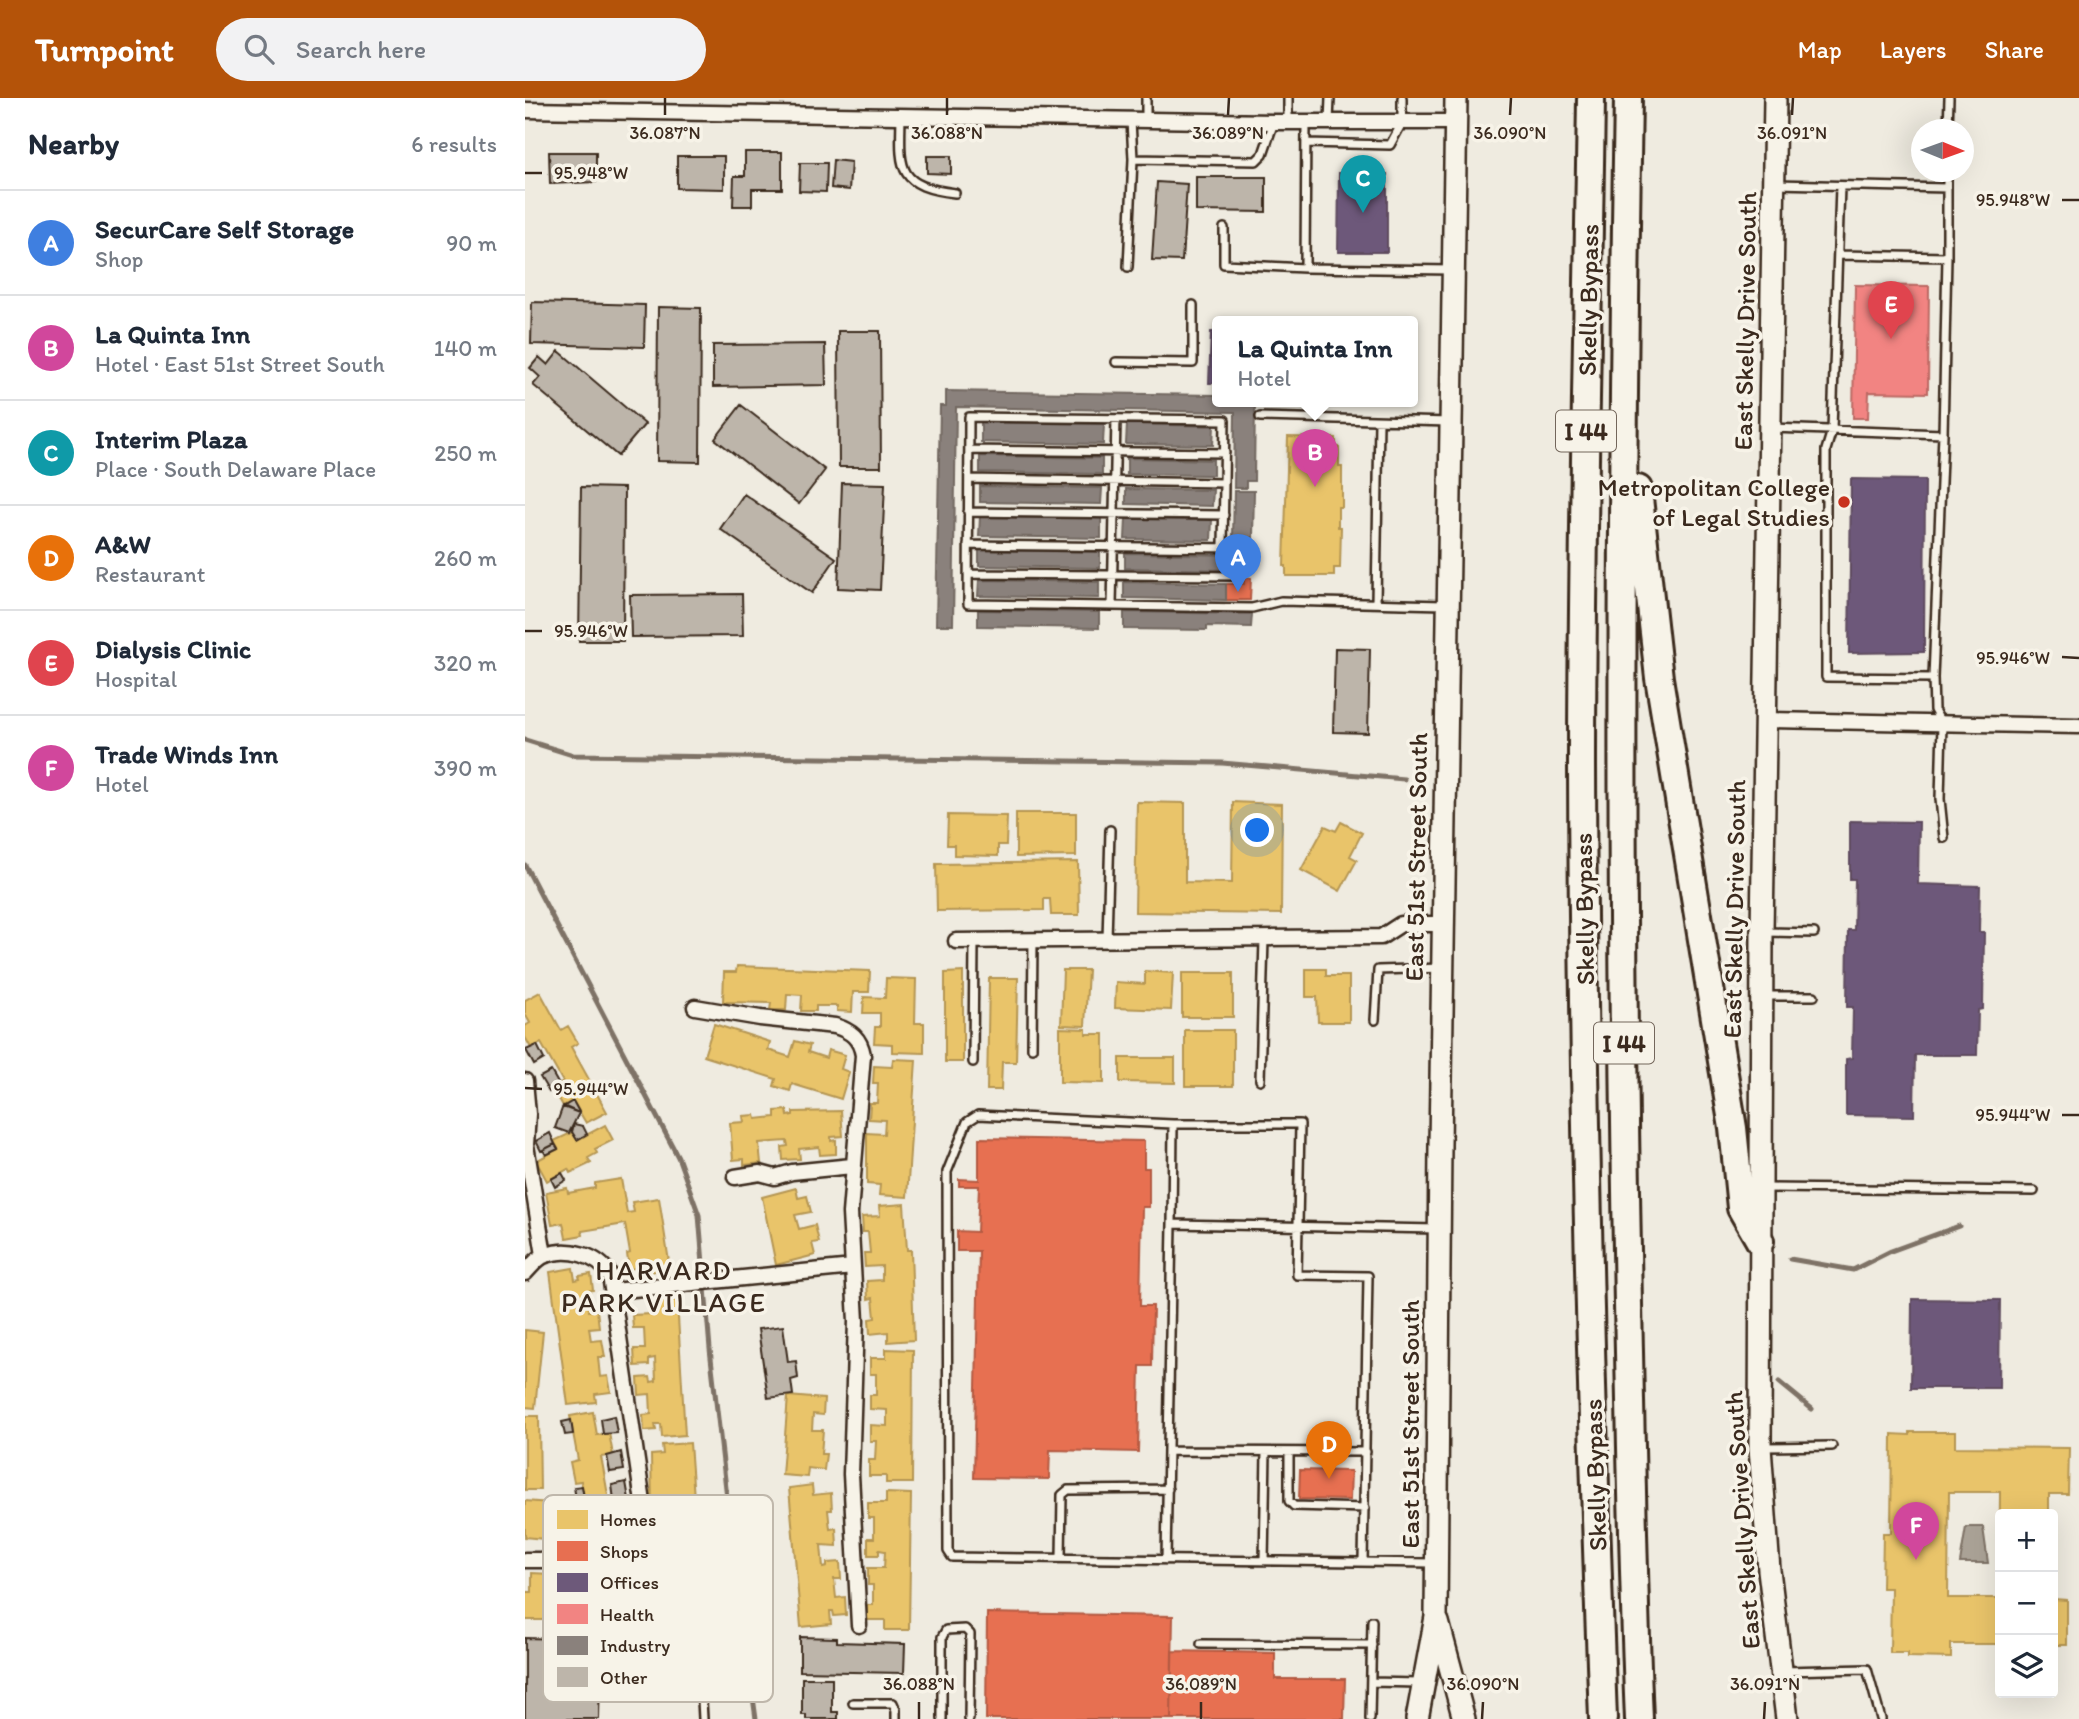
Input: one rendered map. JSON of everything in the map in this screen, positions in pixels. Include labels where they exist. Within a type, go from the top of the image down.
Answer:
[{"type":"highway","name":"Skelly Bypass","points":[[1591,98],[1582,765],[1595,1497],[1603,1719]]},
{"type":"highway","name":"Skelly Bypass","points":[[1628,98],[1624,366],[1625,1122],[1639,1719]]},
{"type":"highway","points":[[1624,366],[1659,678],[1733,1128],[1741,1208],[1761,1241]]},
{"type":"main road","name":"East 51st Street South","points":[[1417,1719],[1436,1617],[1439,1229],[1456,98]]},
{"type":"main road","name":"East Skelly Drive South","points":[[1775,98],[1776,184],[1761,995],[1760,1447],[1769,1570],[1787,1719]]},
{"type":"main road","name":"East 51st Street South","points":[[1436,1617],[1464,1719]]},
{"type":"street","points":[[525,110],[1281,122],[1456,122]]},
{"type":"street","points":[[1765,720],[2079,726]]},
{"type":"street","points":[[955,941],[1381,937],[1401,924],[1444,924]]},
{"type":"street","points":[[695,1007],[760,1018],[835,1026],[855,1036],[861,1044],[863,1055],[850,1213],[856,1321],[851,1474],[859,1625]]},
{"type":"street","points":[[525,1081],[528,1114],[526,1145],[544,1255]]},
{"type":"street","points":[[735,1177],[760,1173],[775,1177],[792,1172],[852,1166]]},
{"type":"street","points":[[525,1273],[544,1255],[562,1252],[594,1258],[604,1265],[610,1275],[642,1495]]},
{"type":"street","points":[[613,1291],[853,1267]]},
{"type":"street","points":[[525,1560],[543,1560]]},
{"type":"lane","points":[[1128,267],[1133,159],[1139,120],[1146,98]]},
{"type":"lane","points":[[1133,159],[1256,161],[1263,154],[1281,122],[1288,98]]},
{"type":"lane","points":[[1329,98],[1329,122]]},
{"type":"lane","points":[[1306,143],[1390,145],[1402,123],[1402,98]]},
{"type":"lane","points":[[1948,119],[1949,98]]},
{"type":"lane","points":[[901,116],[901,162],[904,170],[930,190],[955,193]]},
{"type":"lane","points":[[1305,268],[1306,122]]},
{"type":"lane","points":[[1944,838],[1940,799],[1942,724],[1934,710],[1933,678],[1943,434],[1947,182]]},
{"type":"lane","points":[[1776,184],[1947,188]]},
{"type":"lane","points":[[1840,186],[1832,430],[1826,450],[1826,677],[1933,678]]},
{"type":"lane","points":[[1224,228],[1224,264],[1453,271]]},
{"type":"lane","points":[[1839,256],[1947,257]]},
{"type":"lane","points":[[1116,362],[1193,363],[1193,305]]},
{"type":"lane","points":[[1223,547],[1225,420],[969,416],[968,604],[1252,608],[1281,601],[1448,605]]},
{"type":"lane","points":[[1261,417],[1451,422]]},
{"type":"lane","points":[[1112,606],[1116,419]]},
{"type":"lane","points":[[1376,603],[1379,421]]},
{"type":"lane","points":[[1770,428],[1943,434]]},
{"type":"lane","points":[[969,450],[1225,453]]},
{"type":"lane","points":[[969,480],[1224,484]]},
{"type":"lane","points":[[968,512],[1224,515]]},
{"type":"lane","points":[[968,545],[1238,548],[1238,576],[968,573]]},
{"type":"lane","points":[[1107,940],[1110,830]]},
{"type":"lane","points":[[1762,932],[1814,933]]},
{"type":"lane","points":[[1260,1080],[1264,939]]},
{"type":"lane","points":[[1032,1048],[1033,940]]},
{"type":"lane","points":[[973,1062],[974,941]]},
{"type":"lane","points":[[1375,1020],[1378,970],[1443,968]]},
{"type":"lane","points":[[1761,995],[1814,996]]},
{"type":"lane","points":[[1363,1562],[1368,1276],[1297,1275],[1300,1124],[1173,1124],[978,1115],[967,1122],[947,1172],[948,1551],[952,1557],[1437,1563]]},
{"type":"lane","points":[[1166,1560],[1173,1124]]},
{"type":"lane","points":[[1761,1188],[2034,1191]]},
{"type":"lane","points":[[1172,1224],[1439,1229]]},
{"type":"lane","points":[[1760,1447],[1832,1446]]},
{"type":"lane","points":[[1168,1451],[1366,1452]]},
{"type":"lane","points":[[1264,1561],[1266,1452]]},
{"type":"lane","points":[[1289,1452],[1289,1501],[1294,1506],[1365,1508]]},
{"type":"lane","points":[[1061,1558],[1062,1495],[1068,1490],[1168,1489]]},
{"type":"lane","points":[[1370,1719],[1372,1621]]},
{"type":"lane","points":[[941,1719],[942,1637],[946,1630],[965,1629],[970,1634],[969,1719]]},
{"type":"lane","points":[[1201,1644],[1372,1645]]},
{"type":"lane","points":[[1782,1671],[1867,1669],[1881,1719]]},
{"type":"lane","points":[[1371,1682],[1424,1684]]},
{"type":"lane","points":[[853,1703],[893,1703],[896,1719]]},
{"type":"shaded area","points":[[1966,1527],[1983,1527],[1988,1563],[1960,1563]]},
{"type":"building: Homes","points":[[1288,437],[1336,438],[1336,447],[1339,447],[1339,467],[1342,467],[1342,507],[1338,507],[1338,527],[1341,527],[1340,568],[1334,568],[1334,576],[1286,576],[1284,566]]},
{"type":"building: Homes","points":[[1137,802],[1185,803],[1185,882],[1232,883],[1233,802],[1282,804],[1281,914],[1135,912]]},
{"type":"building: Homes","points":[[1016,813],[1076,813],[1076,856],[1016,857]]},
{"type":"building: Homes","points":[[948,815],[1007,816],[1006,845],[998,845],[998,856],[954,855],[954,845],[947,845]]},
{"type":"building: Homes","points":[[1341,822],[1362,833],[1350,856],[1357,860],[1340,891],[1301,870],[1325,826],[1336,831]]},
{"type":"building: Homes","points":[[1078,862],[1079,915],[1051,915],[1050,899],[1044,899],[1044,910],[937,911],[936,864]]},
{"type":"building: Homes","points":[[737,966],[870,971],[869,992],[853,992],[852,1012],[837,1011],[837,1006],[816,1006],[816,1011],[801,1011],[802,995],[787,994],[786,1010],[770,1010],[771,1003],[723,1002],[724,972],[736,972]]},
{"type":"building: Homes","points":[[1306,969],[1326,969],[1326,976],[1349,976],[1349,1022],[1318,1022],[1317,997],[1306,997]]},
{"type":"building: Homes","points":[[1063,970],[1088,970],[1085,1026],[1061,1025]]},
{"type":"building: Homes","points":[[1145,971],[1173,973],[1171,1010],[1115,1008],[1116,982],[1145,984]]},
{"type":"building: Homes","points":[[963,972],[963,1062],[945,1062],[945,973]]},
{"type":"building: Homes","points":[[1182,973],[1233,973],[1233,1017],[1182,1017]]},
{"type":"building: Homes","points":[[886,978],[916,979],[915,1023],[924,1023],[924,1053],[892,1052],[892,1044],[874,1043],[875,1027],[880,1027],[880,1013],[863,1013],[864,997],[885,998]]},
{"type":"building: Homes","points":[[989,978],[1018,978],[1016,1062],[1002,1062],[1001,1090],[987,1090]]},
{"type":"building: Homes","points":[[540,992],[561,1030],[568,1026],[578,1043],[571,1047],[607,1112],[586,1123],[573,1101],[563,1106],[553,1088],[563,1082],[541,1043],[531,1048],[525,1037],[525,1026],[530,1023],[525,1014],[525,1000]]},
{"type":"building: Homes","points":[[714,1024],[770,1042],[768,1050],[790,1057],[795,1041],[810,1045],[808,1052],[826,1058],[828,1050],[845,1055],[841,1069],[849,1072],[841,1099],[792,1084],[790,1091],[774,1086],[776,1079],[704,1056]]},
{"type":"building: Homes","points":[[1060,1028],[1086,1029],[1086,1034],[1104,1034],[1104,1083],[1060,1082]]},
{"type":"building: Homes","points":[[1185,1030],[1233,1030],[1233,1086],[1185,1086]]},
{"type":"building: Homes","points":[[1120,1058],[1175,1058],[1175,1083],[1120,1082]]},
{"type":"building: Homes","points":[[893,1059],[916,1060],[907,1197],[879,1195],[880,1185],[867,1184],[867,1133],[884,1134],[885,1120],[869,1119],[870,1103],[877,1103],[878,1083],[873,1083],[874,1066],[892,1067]]},
{"type":"building: Homes","points":[[787,1110],[788,1116],[793,1115],[793,1112],[841,1111],[843,1136],[831,1137],[831,1141],[836,1140],[836,1154],[820,1155],[819,1147],[799,1149],[800,1159],[783,1160],[782,1147],[788,1146],[787,1141],[759,1143],[761,1163],[744,1165],[744,1159],[733,1160],[730,1123],[744,1122],[743,1116],[755,1115],[756,1119],[775,1117],[775,1111]]},
{"type":"building: Homes","points":[[605,1125],[613,1140],[595,1149],[597,1153],[588,1158],[591,1163],[570,1173],[568,1169],[547,1181],[536,1161],[558,1149],[554,1141],[573,1132],[577,1140]]},
{"type":"building: Homes","points":[[621,1179],[627,1213],[634,1212],[632,1202],[659,1198],[670,1268],[645,1273],[644,1267],[629,1269],[627,1254],[630,1253],[625,1224],[582,1231],[583,1235],[566,1238],[563,1223],[552,1225],[546,1192],[567,1188],[568,1193],[595,1188],[595,1183]]},
{"type":"building: Homes","points":[[796,1188],[798,1198],[807,1196],[811,1212],[795,1215],[799,1229],[815,1225],[819,1242],[812,1243],[815,1255],[776,1265],[762,1197]]},
{"type":"building: Homes","points":[[904,1204],[907,1250],[911,1250],[914,1340],[888,1342],[888,1332],[870,1334],[869,1319],[875,1318],[873,1298],[868,1299],[867,1281],[882,1280],[882,1266],[865,1267],[864,1253],[870,1253],[868,1232],[863,1232],[862,1217],[880,1216],[879,1206]]},
{"type":"building: Homes","points":[[573,1268],[575,1280],[580,1279],[579,1276],[591,1274],[593,1290],[586,1291],[589,1311],[597,1310],[599,1327],[589,1328],[591,1341],[602,1340],[605,1357],[598,1357],[600,1377],[608,1376],[611,1392],[595,1394],[596,1402],[568,1405],[550,1272]]},
{"type":"building: Homes","points":[[677,1300],[685,1435],[662,1437],[661,1424],[655,1424],[656,1430],[644,1431],[643,1415],[651,1414],[650,1394],[639,1395],[638,1378],[650,1377],[651,1382],[656,1381],[655,1358],[649,1359],[649,1365],[635,1366],[634,1349],[645,1349],[644,1328],[633,1328],[632,1315],[651,1314],[650,1301]]},
{"type":"building: Homes","points":[[525,1330],[543,1332],[535,1408],[525,1407]]},
{"type":"building: Homes","points":[[886,1349],[913,1350],[912,1483],[886,1483],[886,1476],[869,1476],[869,1460],[875,1460],[876,1441],[870,1441],[870,1425],[887,1426],[887,1410],[870,1409],[870,1395],[876,1395],[876,1374],[870,1374],[870,1358],[886,1358]]},
{"type":"building: Homes","points":[[788,1396],[824,1399],[823,1415],[813,1414],[812,1430],[823,1430],[821,1454],[826,1454],[824,1470],[808,1468],[807,1477],[782,1475]]},
{"type":"building: Homes","points":[[593,1412],[597,1435],[609,1433],[613,1455],[601,1457],[608,1495],[583,1495],[581,1481],[574,1482],[570,1462],[578,1460],[570,1416]]},
{"type":"building: Homes","points":[[525,1416],[539,1416],[540,1490],[525,1490]]},
{"type":"building: Homes","points":[[1955,1432],[1955,1447],[2069,1448],[2068,1494],[2049,1494],[2049,1509],[2000,1509],[2000,1492],[1949,1492],[1948,1598],[1995,1598],[1995,1644],[1951,1644],[1951,1658],[1908,1657],[1908,1653],[1890,1653],[1891,1588],[1882,1588],[1883,1533],[1891,1533],[1892,1434]]},
{"type":"building: Homes","points":[[690,1443],[694,1495],[652,1495],[651,1455],[663,1454],[662,1445]]},
{"type":"building: Homes","points":[[812,1485],[813,1495],[831,1493],[832,1510],[828,1510],[830,1529],[836,1528],[837,1546],[821,1545],[823,1568],[827,1567],[827,1563],[840,1562],[841,1579],[834,1579],[836,1598],[845,1597],[846,1615],[834,1616],[833,1611],[830,1611],[831,1624],[801,1627],[789,1488]]},
{"type":"building: Homes","points":[[886,1493],[911,1494],[909,1630],[885,1630],[885,1620],[866,1620],[867,1605],[873,1605],[873,1585],[868,1585],[868,1568],[884,1568],[885,1551],[879,1550],[879,1555],[868,1555],[868,1538],[874,1538],[874,1518],[868,1518],[868,1503],[886,1503]]},
{"type":"building: Homes","points":[[525,1501],[543,1502],[543,1539],[525,1537]]},
{"type":"building: Homes","points":[[532,1573],[543,1574],[543,1620],[525,1620],[525,1592],[532,1592]]},
{"type":"building: Homes","points":[[2058,1599],[2067,1600],[2067,1645],[2058,1645]]},
{"type":"building: Shops","points":[[1244,577],[1251,578],[1250,600],[1226,600],[1226,584],[1244,584]]},
{"type":"building: Shops","points":[[979,1138],[1144,1141],[1144,1168],[1149,1168],[1149,1207],[1142,1207],[1140,1306],[1153,1306],[1152,1366],[1140,1366],[1138,1452],[1050,1450],[1049,1479],[974,1478],[979,1251],[957,1251],[957,1231],[977,1232],[979,1186],[959,1186],[959,1179],[979,1180]]},
{"type":"building: Shops","points":[[1300,1470],[1351,1471],[1350,1500],[1299,1499]]},
{"type":"building: Shops","points":[[987,1613],[1173,1616],[1171,1719],[986,1719]]},
{"type":"building: Shops","points":[[1172,1651],[1275,1653],[1275,1679],[1345,1679],[1344,1719],[1171,1719]]},
{"type":"building: Offices","points":[[1339,173],[1387,174],[1387,252],[1338,252]]},
{"type":"building: Offices","points":[[1211,332],[1212,332],[1212,383],[1209,383]]},
{"type":"building: Offices","points":[[1851,479],[1925,480],[1924,652],[1849,653]]},
{"type":"building: Offices","points":[[1850,821],[1919,822],[1918,884],[1980,886],[1979,932],[1984,932],[1983,1009],[1978,1010],[1977,1055],[1915,1055],[1914,1116],[1846,1115],[1846,1059],[1852,1058],[1853,1007],[1847,1007],[1848,930],[1854,930],[1855,879],[1850,879]]},
{"type":"building: Offices","points":[[1912,1299],[2000,1300],[1999,1388],[1911,1388]]},
{"type":"building: Health","points":[[1855,285],[1929,286],[1928,393],[1869,392],[1868,418],[1853,418]]},
{"type":"building: Industry","points":[[946,391],[1212,395],[1212,407],[1255,407],[1254,481],[1246,481],[1246,488],[1234,488],[1235,412],[956,407],[953,625],[936,625],[940,406],[946,406]]},
{"type":"building: Industry","points":[[981,422],[1104,424],[1103,444],[981,442]]},
{"type":"building: Industry","points":[[1127,424],[1214,426],[1213,445],[1126,444]]},
{"type":"building: Industry","points":[[980,456],[1102,458],[1102,474],[980,472]]},
{"type":"building: Industry","points":[[1127,458],[1213,460],[1213,475],[1127,474]]},
{"type":"building: Industry","points":[[980,486],[1102,488],[1101,504],[980,502]]},
{"type":"building: Industry","points":[[1126,489],[1213,490],[1212,506],[1126,504]]},
{"type":"building: Industry","points":[[1234,491],[1254,491],[1253,538],[1233,538]]},
{"type":"building: Industry","points":[[980,516],[1101,518],[1101,538],[979,536]]},
{"type":"building: Industry","points":[[1126,519],[1212,520],[1211,540],[1125,539]]},
{"type":"building: Industry","points":[[979,550],[1100,552],[1100,568],[979,566]]},
{"type":"building: Industry","points":[[1125,553],[1230,555],[1230,570],[1125,568]]},
{"type":"building: Industry","points":[[979,580],[1099,582],[1099,598],[978,596]]},
{"type":"building: Industry","points":[[1124,582],[1226,584],[1226,600],[1124,598]]},
{"type":"building: Industry","points":[[978,610],[1099,612],[1099,628],[978,626]]},
{"type":"building: Industry","points":[[1124,612],[1252,614],[1251,627],[1207,626],[1207,630],[1124,629]]},
{"type":"building: Other","points":[[549,152],[596,152],[596,182],[550,184]]},
{"type":"building: Other","points":[[745,152],[782,152],[782,189],[752,189],[752,206],[733,206],[734,176],[745,176]]},
{"type":"building: Other","points":[[677,156],[724,156],[724,189],[677,188]]},
{"type":"building: Other","points":[[927,156],[951,156],[951,174],[927,173]]},
{"type":"building: Other","points":[[833,160],[851,162],[849,190],[831,188]]},
{"type":"building: Other","points":[[800,163],[827,163],[826,192],[799,191]]},
{"type":"building: Other","points":[[1196,177],[1266,177],[1266,212],[1196,211]]},
{"type":"building: Other","points":[[1157,182],[1187,184],[1182,261],[1152,260]]},
{"type":"building: Other","points":[[532,302],[645,305],[644,347],[531,344]]},
{"type":"building: Other","points":[[658,307],[701,308],[700,462],[657,461]]},
{"type":"building: Other","points":[[838,331],[880,331],[881,467],[839,467]]},
{"type":"building: Other","points":[[825,344],[826,385],[713,387],[713,345]]},
{"type":"building: Other","points":[[559,351],[645,424],[618,456],[533,385],[540,377],[530,368],[539,357],[548,365]]},
{"type":"building: Other","points":[[741,405],[825,470],[799,504],[715,439]]},
{"type":"building: Other","points":[[842,483],[885,484],[880,590],[838,588]]},
{"type":"building: Other","points":[[581,487],[624,488],[623,641],[579,641]]},
{"type":"building: Other","points":[[744,494],[836,558],[812,593],[720,529]]},
{"type":"building: Other","points":[[742,594],[743,636],[631,637],[630,595]]},
{"type":"building: Other","points":[[1335,648],[1370,649],[1368,733],[1333,732]]},
{"type":"building: Other","points":[[537,1045],[544,1059],[534,1065],[526,1050]]},
{"type":"building: Other","points":[[551,1071],[559,1085],[549,1092],[540,1077]]},
{"type":"building: Other","points":[[573,1101],[579,1112],[579,1113],[563,1107]]},
{"type":"building: Other","points":[[563,1106],[579,1113],[569,1133],[555,1128]]},
{"type":"building: Other","points":[[574,1124],[583,1126],[587,1134],[577,1140],[572,1132]]},
{"type":"building: Other","points":[[550,1133],[555,1144],[541,1151],[536,1141]]},
{"type":"building: Other","points":[[555,1144],[558,1149],[546,1155],[543,1150]]},
{"type":"building: Other","points":[[562,1173],[566,1180],[555,1187],[551,1179]]},
{"type":"building: Other","points":[[783,1326],[788,1362],[796,1361],[798,1378],[791,1380],[793,1395],[768,1398],[758,1329]]},
{"type":"building: Other","points":[[614,1416],[617,1433],[603,1434],[601,1419]]},
{"type":"building: Other","points":[[571,1420],[573,1434],[565,1435],[562,1422]]},
{"type":"building: Other","points":[[621,1452],[624,1470],[610,1472],[607,1456]]},
{"type":"building: Other","points":[[626,1482],[628,1495],[613,1495],[612,1485]]},
{"type":"building: Other","points":[[582,1486],[584,1495],[575,1495],[574,1487]]},
{"type":"building: Other","points":[[800,1637],[837,1638],[837,1642],[905,1644],[904,1673],[800,1671]]},
{"type":"building: Other","points":[[525,1638],[543,1638],[543,1702],[599,1702],[599,1719],[525,1719]]},
{"type":"building: Other","points":[[802,1678],[832,1678],[832,1712],[838,1712],[838,1719],[806,1719],[806,1715],[802,1715]]},
{"type":"waterway","points":[[525,740],[573,755],[1222,763],[1404,779]]},
{"type":"waterway","points":[[525,865],[678,1157],[699,1215],[710,1349],[727,1495]]},
{"type":"waterway","points":[[1790,1259],[1853,1270],[1891,1251],[1959,1226]]},
{"type":"waterway","points":[[1779,1382],[1812,1409]]},
{"type":"waterway","points":[[754,1702],[756,1719]]},
{"type":"place","name":"Interim Plaza","points":[[1363,213]]},
{"type":"place","name":"Dialysis Clinic","points":[[1891,339]]},
{"type":"place","name":"La Quinta Inn","points":[[1315,487]]},
{"type":"place","name":"Metropolitan College of Legal Studies","points":[[1844,502]]},
{"type":"place","name":"SecurCare Self Storage","points":[[1238,592]]},
{"type":"place","name":"A&W","points":[[1329,1479]]},
{"type":"place","name":"Trade Winds Inn","points":[[1916,1560]]},
{"type":"district","name":"HARVARD PARK VILLAGE","points":[[664,1286]]}]
